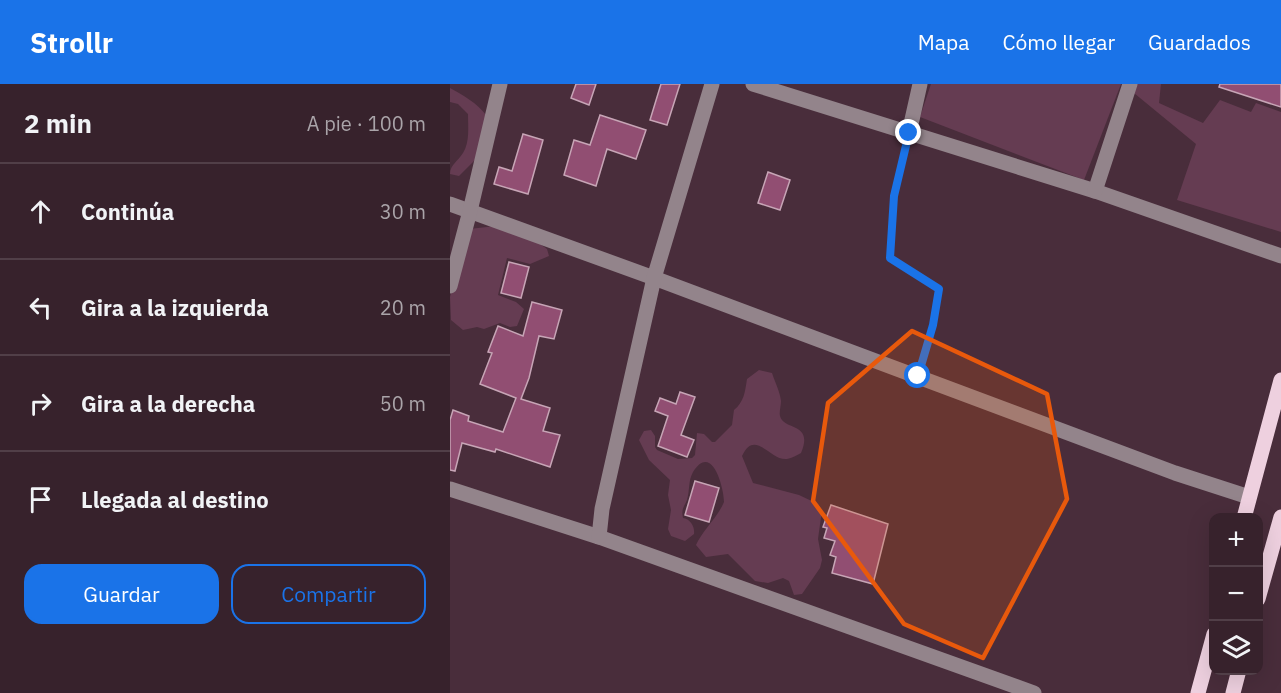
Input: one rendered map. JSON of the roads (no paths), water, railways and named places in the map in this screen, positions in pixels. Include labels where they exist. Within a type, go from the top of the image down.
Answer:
[{"type":"main road","points":[[1245,513],[1281,380]]},
{"type":"main road","points":[[1263,581],[1281,517]]},
{"type":"main road","points":[[1198,693],[1209,652]]},
{"type":"main road","points":[[1233,693],[1238,675]]},
{"type":"street","points":[[450,286],[500,84]]},
{"type":"street","points":[[600,537],[602,509],[654,278],[712,84]]},
{"type":"street","points":[[753,84],[1095,191],[1281,256]]},
{"type":"street","points":[[909,133],[920,84]]},
{"type":"street","points":[[1095,191],[1130,84]]},
{"type":"street","points":[[450,204],[1175,473],[1249,497]]},
{"type":"street","points":[[450,489],[600,537],[1034,693]]}]
